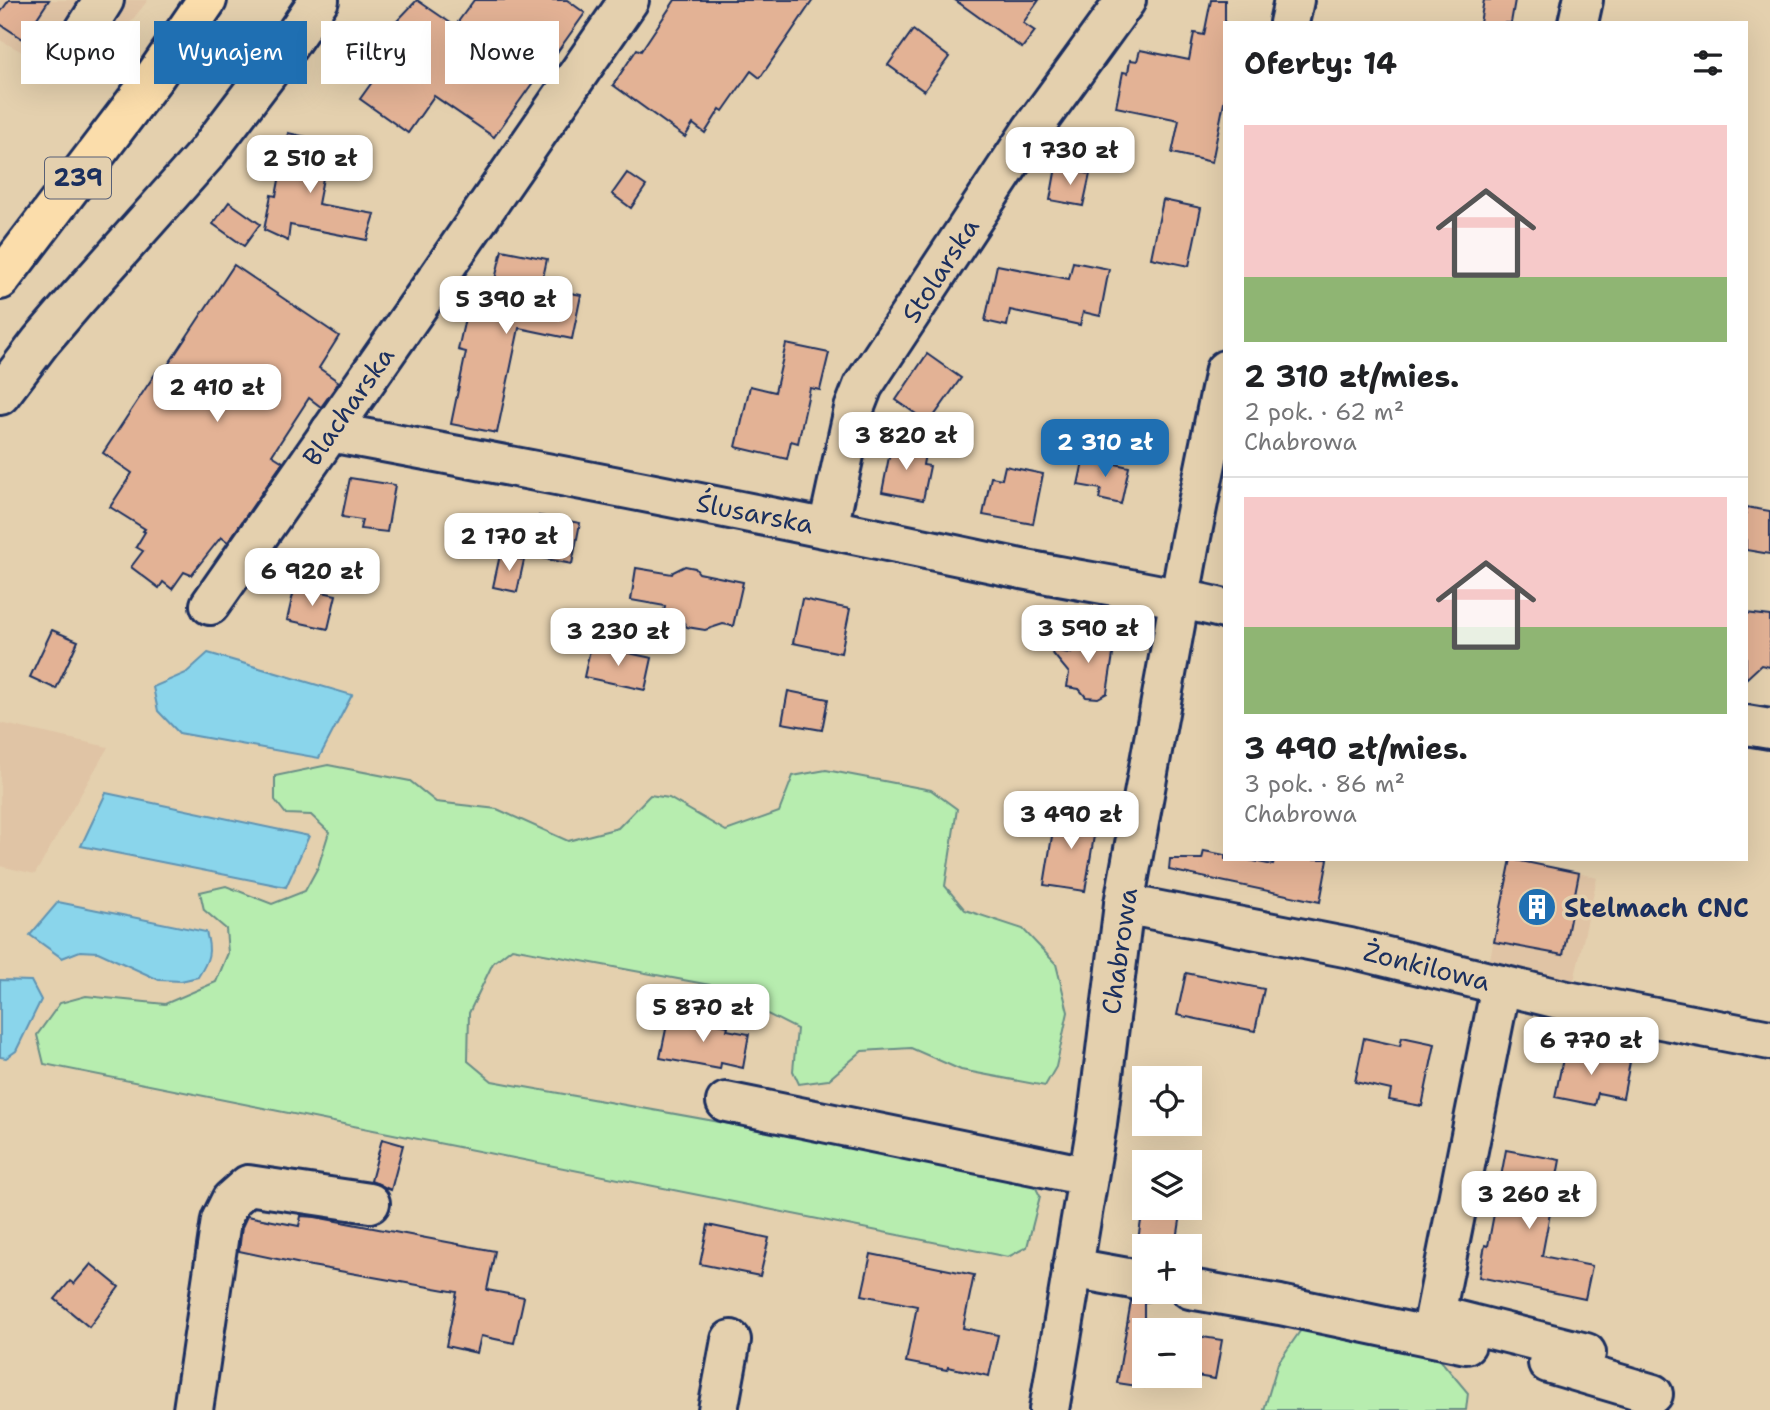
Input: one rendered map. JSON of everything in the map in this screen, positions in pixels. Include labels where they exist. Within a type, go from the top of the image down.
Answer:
[{"type":"main road","name":"239","points":[[0,280],[155,76],[207,0]]},
{"type":"street","points":[[91,21],[104,0]]},
{"type":"street","points":[[0,395],[41,341],[206,154],[282,54],[319,0]]},
{"type":"street","name":"Blacharska","points":[[210,605],[629,0]]},
{"type":"street","name":"Stolarska","points":[[828,528],[854,409],[863,386],[1031,131],[1126,0]]},
{"type":"street","points":[[1289,21],[1294,0]]},
{"type":"street","points":[[1578,21],[1583,0]]},
{"type":"street","name":"Chabrowa","points":[[1049,1410],[1097,1124],[1124,904],[1223,380]]},
{"type":"street","name":"Ślusarska","points":[[330,432],[637,490],[1223,609]]},
{"type":"street","points":[[1748,725],[1770,729]]},
{"type":"street","name":"Żonkilowa","points":[[1124,904],[1350,948],[1567,1001],[1770,1040]]},
{"type":"street","points":[[1501,985],[1435,1315],[1586,1353]]},
{"type":"street","points":[[726,1102],[1087,1176]]},
{"type":"street","points":[[193,1410],[221,1220],[231,1200],[248,1185],[370,1203]]},
{"type":"street","points":[[1072,1268],[1132,1279]]},
{"type":"street","points":[[1202,1291],[1528,1357],[1653,1394]]},
{"type":"street","points":[[718,1410],[730,1340]]},
{"type":"shaded area","points":[[0,0],[148,0],[132,21],[21,21],[21,51],[0,40]]},
{"type":"shaded area","points":[[0,723],[108,747],[35,874],[0,866]]},
{"type":"shaded area","name":"Stelmach CNC","points":[[1511,861],[1597,878],[1574,981],[1489,963]]},
{"type":"green space","points":[[328,765],[410,781],[436,802],[497,809],[568,841],[618,828],[650,795],[669,798],[726,831],[779,812],[793,776],[826,770],[931,790],[957,809],[945,886],[965,910],[1023,929],[1056,964],[1068,1012],[1056,1067],[1045,1086],[961,1070],[911,1048],[862,1051],[828,1080],[799,1084],[793,1071],[797,1029],[710,985],[512,948],[493,963],[469,1013],[468,1061],[492,1081],[1031,1178],[1040,1196],[1027,1247],[1008,1257],[44,1064],[37,1035],[60,1003],[86,996],[165,1004],[216,982],[228,953],[226,929],[204,910],[200,892],[226,886],[272,904],[305,891],[318,867],[329,832],[311,815],[286,814],[275,800],[275,776]]},
{"type":"green space","points":[[1305,1324],[1432,1350],[1468,1393],[1466,1410],[1264,1410],[1278,1363]]},
{"type":"water","points":[[208,653],[352,695],[319,758],[179,733],[158,711],[153,687],[186,673]]},
{"type":"water","points":[[106,793],[309,836],[286,887],[81,846]]},
{"type":"water","points":[[58,902],[206,932],[209,945],[207,961],[198,977],[181,981],[159,980],[98,952],[80,951],[62,958],[30,935]]},
{"type":"water","points":[[0,980],[31,981],[41,1000],[16,1051],[6,1058],[0,1057]]},
{"type":"building","points":[[9,0],[49,0],[35,21],[21,21],[21,38],[0,24],[0,13]]},
{"type":"building","points":[[417,0],[448,21],[445,21],[445,84],[532,84],[494,137],[434,96],[408,133],[360,99],[371,84],[431,84],[431,21],[397,21]]},
{"type":"building","points":[[474,0],[567,0],[585,13],[559,50],[559,21],[459,21]]},
{"type":"building","points":[[675,0],[813,0],[760,78],[751,71],[723,111],[720,109],[705,133],[693,124],[685,137],[613,85],[637,49],[641,51]]},
{"type":"building","points":[[955,0],[1039,0],[1023,23],[1035,31],[1022,48]]},
{"type":"building","points":[[1211,0],[1225,0],[1223,107],[1212,162],[1172,153],[1179,120],[1116,107],[1123,72],[1128,73],[1130,60],[1137,61],[1140,50],[1189,60],[1194,33],[1204,35]]},
{"type":"building","points":[[1484,0],[1515,0],[1511,21],[1480,21]]},
{"type":"building","points":[[913,30],[949,57],[924,91],[888,65]]},
{"type":"building","points":[[288,133],[330,142],[318,204],[375,214],[367,240],[290,225],[288,241],[264,230],[271,195],[276,196]]},
{"type":"building","points":[[1056,167],[1090,174],[1083,206],[1050,200]]},
{"type":"building","points":[[627,173],[646,186],[631,208],[612,194]]},
{"type":"building","points":[[1163,200],[1201,208],[1189,266],[1151,258]]},
{"type":"building","points":[[229,202],[260,224],[244,246],[213,224]]},
{"type":"building","points":[[502,250],[547,259],[541,287],[581,295],[572,339],[519,328],[497,433],[451,424],[466,352],[458,350],[467,309],[476,310],[478,302],[489,305]]},
{"type":"building","points":[[1073,262],[1109,269],[1100,316],[1083,312],[1080,325],[1010,310],[1007,326],[985,321],[997,265],[1069,279]]},
{"type":"building","points":[[234,265],[339,336],[319,368],[339,382],[321,407],[309,398],[272,455],[283,462],[228,542],[221,537],[191,575],[184,572],[172,589],[163,582],[159,588],[131,567],[143,551],[136,547],[145,529],[110,507],[132,473],[103,453],[157,371],[162,374]]},
{"type":"building","points":[[786,344],[829,353],[820,390],[810,388],[798,443],[791,441],[787,459],[736,447],[750,386],[775,392]]},
{"type":"building","points":[[927,354],[961,378],[929,423],[896,400]]},
{"type":"building","points":[[892,442],[926,448],[923,465],[930,466],[923,500],[882,492]]},
{"type":"building","points":[[1084,457],[1129,467],[1121,504],[1099,499],[1101,489],[1078,485]]},
{"type":"building","points":[[1005,466],[1043,474],[1033,524],[983,515],[991,477],[1002,479]]},
{"type":"building","points":[[350,478],[395,485],[387,532],[360,529],[362,520],[342,517]]},
{"type":"building","points":[[1748,507],[1770,511],[1770,554],[1748,550]]},
{"type":"building","points":[[539,516],[580,523],[572,564],[531,556]]},
{"type":"building","points":[[500,555],[524,560],[517,592],[493,587]]},
{"type":"building","points":[[685,566],[695,568],[699,573],[743,582],[733,626],[723,624],[705,630],[687,627],[678,615],[664,612],[665,606],[631,600],[636,568],[672,574]]},
{"type":"building","points":[[295,586],[336,595],[328,629],[287,620]]},
{"type":"building","points":[[802,599],[850,609],[841,653],[793,643]]},
{"type":"building","points":[[1748,613],[1770,616],[1770,667],[1761,665],[1748,677]]},
{"type":"building","points":[[52,630],[78,641],[56,689],[30,677]]},
{"type":"building","points":[[1074,636],[1115,642],[1107,693],[1098,698],[1086,697],[1079,689],[1067,687],[1069,673],[1050,650],[1071,653]]},
{"type":"building","points":[[591,645],[652,658],[645,690],[584,677]]},
{"type":"building","points":[[788,691],[828,699],[822,730],[782,723]]},
{"type":"building","points":[[1063,806],[1093,810],[1089,835],[1094,836],[1085,891],[1044,885],[1053,830],[1059,831]]},
{"type":"building","points":[[1204,851],[1223,855],[1223,861],[1254,861],[1273,865],[1274,861],[1328,861],[1320,902],[1169,870],[1170,859],[1202,859]]},
{"type":"building","name":"Stelmach CNC","points":[[1511,861],[1579,873],[1563,955],[1494,942]]},
{"type":"building","points":[[1186,973],[1264,989],[1255,1031],[1177,1015]]},
{"type":"building","points":[[669,1015],[728,1026],[727,1030],[749,1034],[743,1068],[721,1063],[720,1069],[660,1058]]},
{"type":"building","points":[[1402,1037],[1435,1044],[1422,1106],[1389,1100],[1391,1090],[1355,1082],[1364,1038],[1400,1046]]},
{"type":"building","points":[[1565,1049],[1630,1062],[1623,1098],[1598,1093],[1595,1105],[1555,1097]]},
{"type":"building","points":[[382,1139],[403,1145],[391,1190],[371,1181]]},
{"type":"building","points":[[1506,1150],[1560,1160],[1542,1256],[1592,1266],[1585,1299],[1479,1277],[1485,1245],[1488,1246]]},
{"type":"building","points":[[247,1216],[299,1226],[301,1216],[315,1217],[495,1251],[487,1290],[524,1297],[514,1343],[481,1336],[477,1353],[446,1346],[457,1292],[239,1251],[242,1227]]},
{"type":"building","points":[[1141,1220],[1180,1220],[1178,1234],[1139,1234]]},
{"type":"building","points":[[708,1225],[769,1238],[760,1276],[700,1264]]},
{"type":"building","points":[[871,1254],[974,1275],[963,1328],[998,1335],[989,1376],[906,1362],[917,1306],[862,1295]]},
{"type":"building","points":[[91,1264],[119,1287],[89,1327],[55,1299],[70,1281],[74,1284]]},
{"type":"building","points":[[1131,1301],[1132,1304],[1144,1304],[1144,1318],[1132,1318],[1132,1385],[1117,1383]]},
{"type":"building","points":[[1202,1337],[1222,1340],[1215,1379],[1202,1377]]},
{"type":"place","name":"Stelmach CNC","points":[[1537,907]]}]
